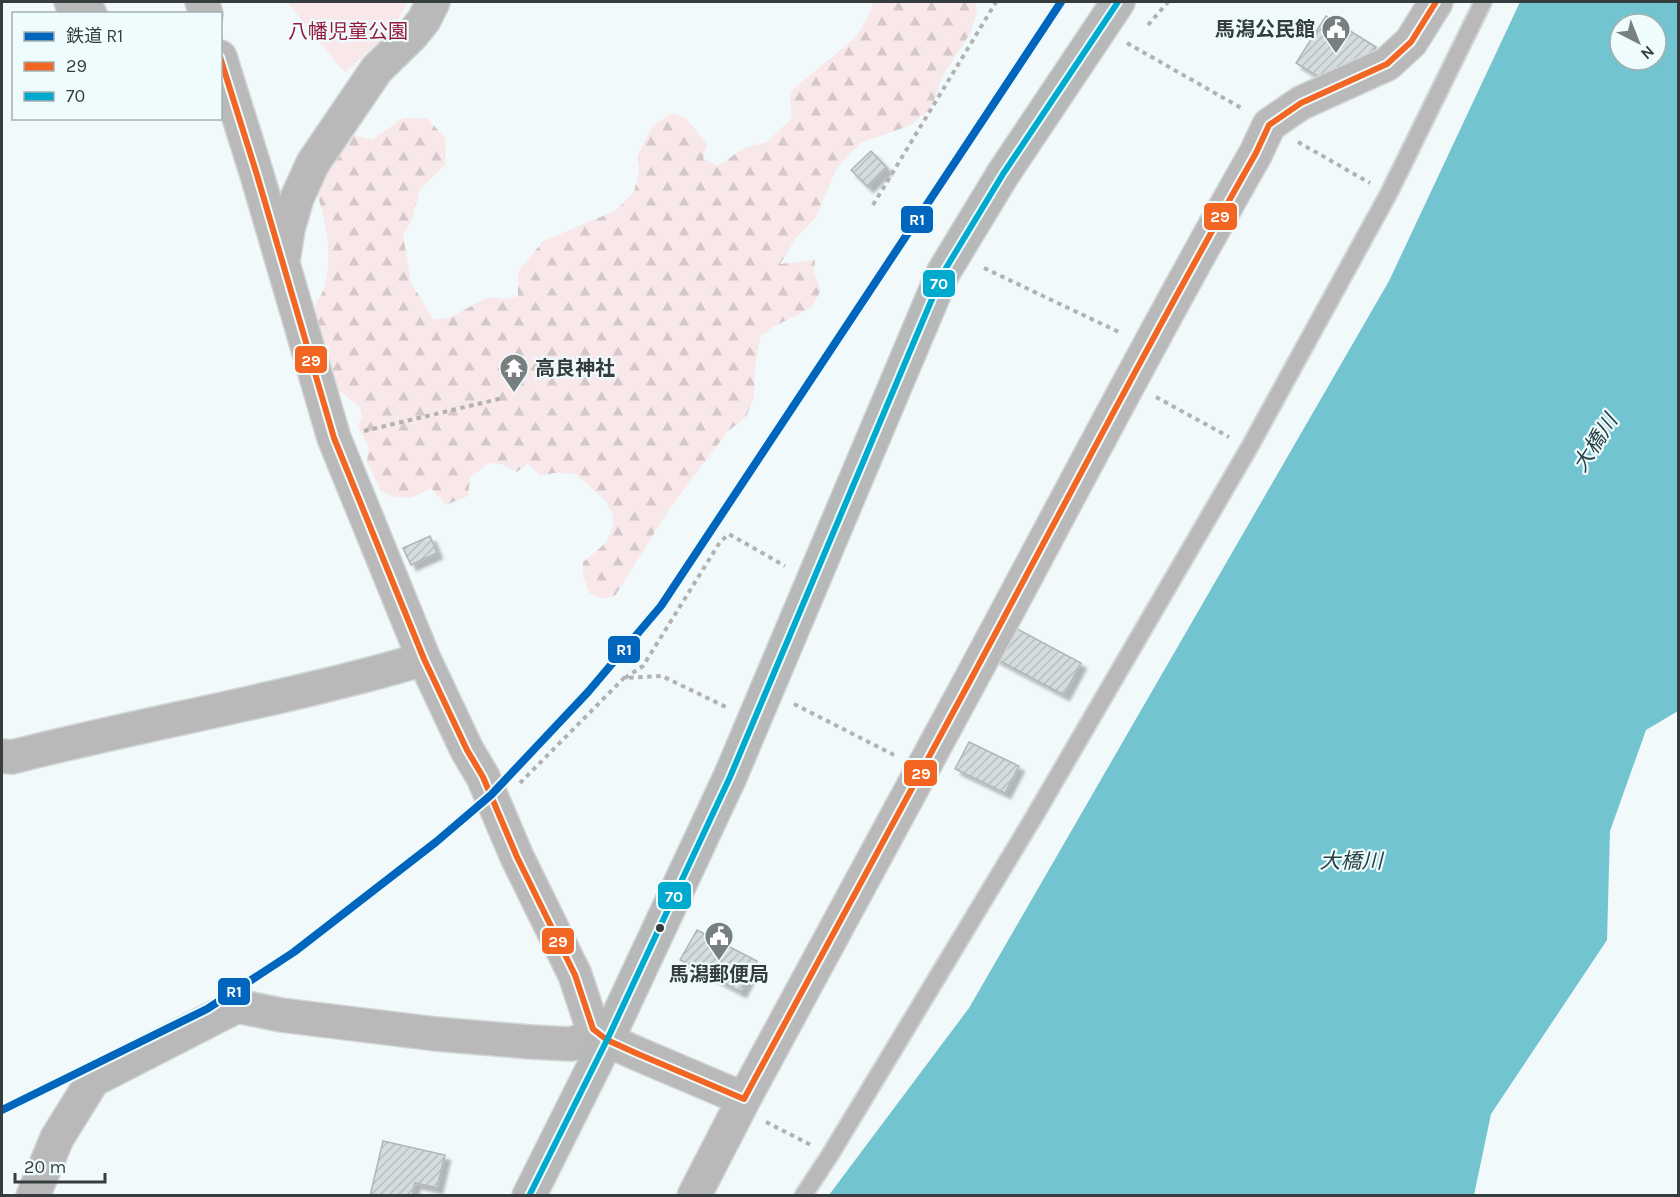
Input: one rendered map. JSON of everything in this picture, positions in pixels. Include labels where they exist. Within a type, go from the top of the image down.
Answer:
[{"type":"main road","points":[[529,1196],[602,1037],[730,777],[943,273],[1003,174],[1118,2]]},
{"type":"street","points":[[71,2],[87,12]]},
{"type":"street","points":[[283,263],[288,229],[297,198],[313,163],[377,69],[412,35],[424,20],[433,2]]},
{"type":"street","points":[[694,1196],[1148,346],[1256,153],[1269,125],[1300,104],[1387,64],[1411,42],[1436,2]]},
{"type":"street","points":[[224,75],[283,263],[334,438],[424,658],[467,750],[483,777],[518,857],[575,975],[589,1020],[602,1037],[742,1104]]},
{"type":"street","points":[[2,756],[12,757],[96,736],[274,698],[424,658]]},
{"type":"street","points":[[33,1196],[57,1138],[93,1080],[237,1006],[292,1016],[436,1034],[571,1044],[602,1037]]},
{"type":"lane","points":[[803,1196],[1034,817],[1249,448],[1389,194],[1483,2]]},
{"type":"path","points":[[873,205],[996,2]]},
{"type":"path","points":[[1148,25],[1168,2]]},
{"type":"path","points":[[955,254],[1148,346]]},
{"type":"path","points":[[1130,383],[1249,448]]},
{"type":"path","points":[[334,438],[503,398]]},
{"type":"path","points":[[496,807],[624,678],[643,666],[720,542],[729,534],[813,582]]},
{"type":"path","points":[[624,678],[662,676],[754,721]]},
{"type":"path","points":[[767,691],[923,770]]},
{"type":"path","points":[[742,1104],[830,1155]]},
{"type":"green space","name":"八幡児童公園","points":[[287,2],[408,2],[393,28],[345,73]]},
{"type":"green space","points":[[874,2],[975,2],[977,11],[971,32],[942,77],[931,109],[909,126],[860,143],[837,168],[816,217],[796,238],[780,264],[815,260],[814,274],[821,290],[812,307],[771,328],[760,338],[755,367],[754,397],[746,417],[728,431],[668,511],[615,596],[601,599],[589,593],[583,575],[583,562],[607,542],[613,527],[613,515],[606,501],[576,474],[554,473],[541,476],[528,464],[517,472],[502,464],[489,463],[470,478],[468,496],[446,505],[431,488],[411,498],[393,497],[381,491],[367,462],[369,446],[358,427],[362,416],[360,407],[330,384],[307,316],[323,292],[328,262],[325,222],[314,183],[351,134],[372,140],[403,118],[427,118],[446,139],[445,165],[420,189],[412,220],[403,235],[411,282],[433,319],[449,318],[488,297],[507,299],[518,296],[518,272],[543,241],[615,211],[634,192],[639,171],[638,154],[652,127],[671,113],[686,118],[707,144],[703,159],[718,166],[744,148],[767,142],[792,118],[790,98],[792,90],[855,38]]},
{"type":"water","name":"大橋川","points":[[1520,2],[1678,2],[1678,711],[1646,730],[1610,831],[1607,940],[1491,1114],[1474,1195],[829,1195],[969,1008],[1389,281]]},
{"type":"building","name":"馬潟公民館","points":[[1326,16],[1376,47],[1364,68],[1330,84],[1296,63]]},
{"type":"building","points":[[871,151],[887,168],[868,187],[851,170]]},
{"type":"building","points":[[430,536],[437,553],[411,565],[403,548]]},
{"type":"building","points":[[1004,622],[1081,663],[1064,695],[987,654]]},
{"type":"building","points":[[969,742],[1019,766],[1005,793],[955,769]]},
{"type":"building","points":[[697,930],[757,961],[741,992],[680,960]]},
{"type":"building","points":[[383,1141],[445,1155],[437,1188],[415,1183],[412,1196],[370,1196]]},
{"type":"rail line","name":"R1","points":[[2,1110],[207,1009],[294,952],[436,842],[491,795],[588,692],[661,606],[1061,2]]},
{"type":"transit line","name":"70","points":[[529,1196],[607,1040],[730,777],[943,273],[1003,174],[1118,2]]},
{"type":"transit line","name":"29","points":[[222,63],[334,438],[424,659],[467,750],[483,777],[517,857],[575,975],[593,1029],[607,1040],[744,1099],[1147,350],[1256,153],[1269,125],[1301,103],[1387,64],[1411,42],[1436,2]]},
{"type":"place","name":"馬潟公民館","points":[[1336,54]]},
{"type":"place","name":"高良神社","points":[[514,394]]},
{"type":"place","name":"馬潟郵便局","points":[[719,962]]}]
